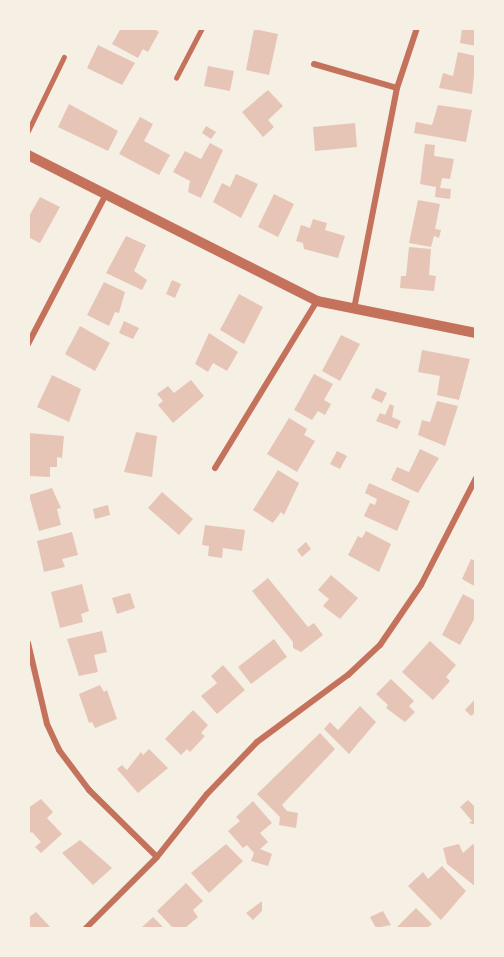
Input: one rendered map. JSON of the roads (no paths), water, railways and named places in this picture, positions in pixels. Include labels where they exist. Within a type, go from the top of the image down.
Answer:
[{"type":"street","points":[[354,310],[397,88],[417,28]]},
{"type":"street","points":[[314,64],[397,88]]},
{"type":"street","points":[[28,155],[105,196],[317,301],[476,333]]},
{"type":"street","points":[[28,344],[105,196]]},
{"type":"street","points":[[215,468],[317,301]]},
{"type":"street","points":[[86,928],[157,857],[207,794],[257,742],[348,675],[380,645],[421,585],[476,478]]},
{"type":"street","points":[[28,643],[47,724],[59,750],[89,790],[157,857]]},
{"type":"lane","points":[[176,78],[202,28]]},
{"type":"lane","points":[[28,131],[64,57]]}]
